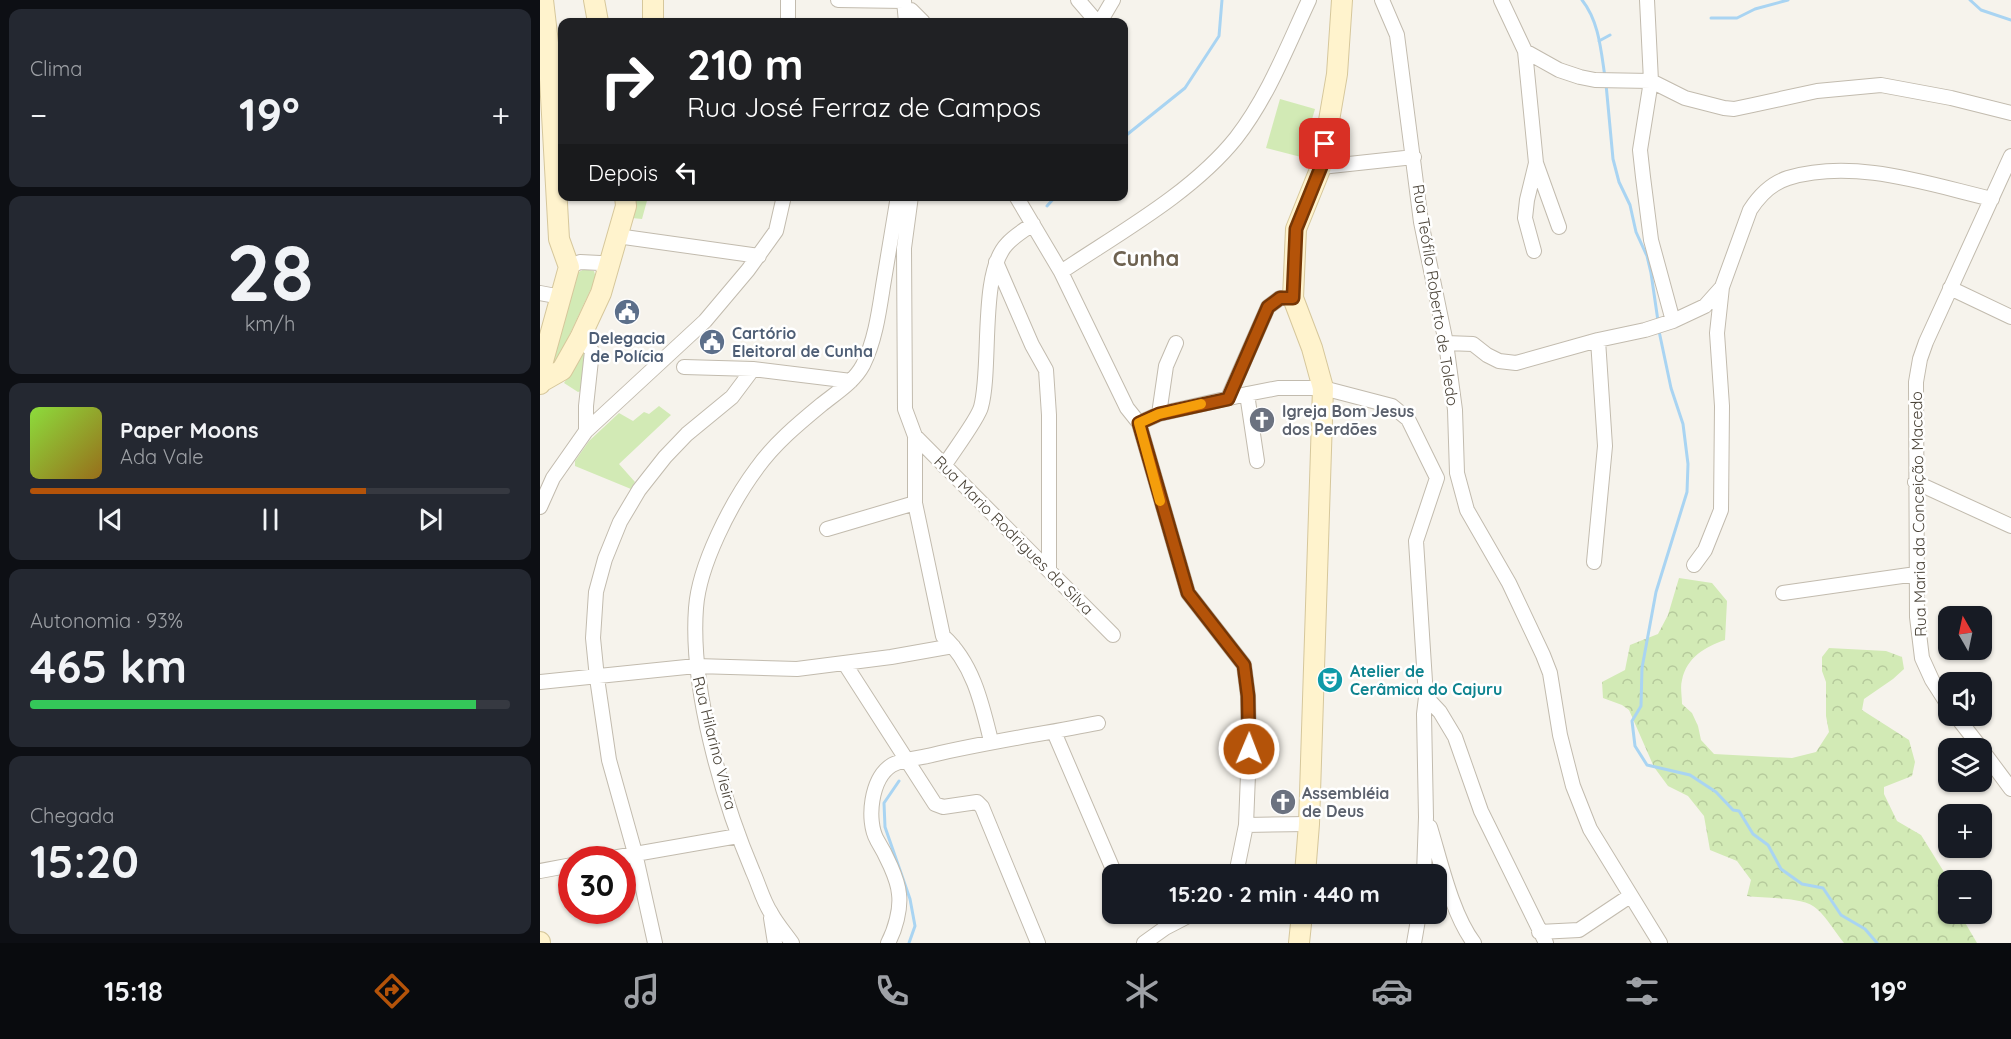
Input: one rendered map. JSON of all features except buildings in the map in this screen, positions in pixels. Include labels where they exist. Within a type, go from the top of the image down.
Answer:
[{"type":"street","points":[[540,383],[543,361],[569,267],[559,239],[544,46],[543,0]]},
{"type":"street","points":[[594,0],[597,18]]},
{"type":"street","points":[[653,0],[653,18]]},
{"type":"street","points":[[788,0],[788,18]]},
{"type":"street","points":[[838,0],[908,11]]},
{"type":"street","points":[[1078,0],[1094,18]]},
{"type":"street","points":[[1101,18],[1113,0]]},
{"type":"street","points":[[1061,272],[1157,208],[1192,181],[1228,147],[1248,122],[1280,64],[1309,0]]},
{"type":"street","points":[[1306,864],[1323,388],[1312,348],[1293,298],[1296,229],[1321,167],[1338,74],[1342,0]]},
{"type":"street","name":"Rua Teófilo Roberto de Toledo","points":[[1382,0],[1397,35],[1421,222],[1446,343],[1455,410],[1457,473],[1467,510],[1509,583],[1550,673],[1560,735],[1573,786],[1590,830],[1660,943]]},
{"type":"street","points":[[1501,0],[1525,51],[1536,163],[1559,226]]},
{"type":"street","points":[[1647,0],[1651,81],[1640,150],[1652,240],[1671,322]]},
{"type":"street","points":[[1525,51],[1559,70],[1595,80],[1651,81],[1685,98],[1724,108],[1734,109],[1817,91],[1881,85],[1951,98],[2011,113]]},
{"type":"street","name":"Rua Maria da Conceição Macedo","points":[[1938,689],[1922,658],[1917,616],[1916,382],[1923,351],[2011,156]]},
{"type":"street","points":[[1321,167],[1414,157]]},
{"type":"street","points":[[1534,251],[1525,208],[1536,163]]},
{"type":"street","points":[[1694,565],[1705,550],[1721,510],[1722,406],[1717,333],[1722,287],[1750,210],[1766,190],[1787,178],[1852,171],[1900,178],[1992,199]]},
{"type":"street","points":[[540,383],[562,370],[580,338],[601,293],[626,201]]},
{"type":"street","points":[[540,507],[553,478],[586,431],[705,321],[727,297],[776,231],[783,201]]},
{"type":"street","name":"Rua Hilarino Vieira","points":[[792,943],[771,913],[738,836],[711,741],[696,666],[696,607],[703,576],[725,520],[740,492],[769,453],[819,406],[851,381],[863,365],[873,338],[897,201]]},
{"type":"street","points":[[910,201],[904,248],[905,409],[915,436],[915,503],[943,636],[953,646],[978,691],[991,741]]},
{"type":"street","points":[[1019,201],[1061,272],[1127,408],[1139,423],[1188,593],[1244,665],[1249,714],[1245,825],[1238,864]]},
{"type":"street","points":[[944,466],[981,409],[988,313],[996,262],[1006,245],[1033,224]]},
{"type":"street","points":[[617,236],[759,256]]},
{"type":"street","points":[[569,267],[580,262],[600,263],[606,272]]},
{"type":"street","points":[[996,262],[1032,345],[1046,370],[1049,415],[1049,570]]},
{"type":"street","points":[[1446,343],[1473,344],[1487,356],[1499,361],[1516,363],[1671,322],[1705,306],[1722,287]]},
{"type":"street","points":[[1950,288],[2011,317]]},
{"type":"street","points":[[540,293],[561,297]]},
{"type":"street","points":[[1228,399],[1268,307],[1280,298],[1293,298]]},
{"type":"street","points":[[580,338],[592,351],[586,406],[586,431]]},
{"type":"street","points":[[1594,562],[1605,446],[1598,340]]},
{"type":"street","points":[[1159,414],[1166,366],[1176,343]]},
{"type":"street","points":[[684,367],[753,369],[851,381]]},
{"type":"street","points":[[633,846],[609,760],[597,678],[593,638],[596,592],[605,559],[620,522],[639,490],[687,434],[732,397],[753,369]]},
{"type":"street","points":[[1139,423],[1159,414],[1278,388],[1323,388],[1392,405],[1408,419],[1437,478],[1416,541],[1426,697],[1424,714],[1424,864]]},
{"type":"street","points":[[1247,394],[1257,461]]},
{"type":"street","name":"Rua Mario Rodrigues da Silva","points":[[915,436],[1113,635]]},
{"type":"street","points":[[1437,478],[1457,473]]},
{"type":"street","points":[[1915,482],[2011,526]]},
{"type":"street","points":[[827,529],[915,503]]},
{"type":"street","points":[[1783,593],[1916,574]]},
{"type":"street","points":[[540,682],[597,678],[696,666],[797,669],[845,664],[953,646]]},
{"type":"street","points":[[845,664],[935,804],[943,807],[977,802],[982,807],[1038,943]]},
{"type":"street","points":[[1426,697],[1440,712],[1455,737],[1480,811],[1543,937],[1579,930],[1630,896]]},
{"type":"street","points":[[888,943],[897,917],[900,894],[884,849],[877,839],[871,818],[874,792],[878,781],[892,765],[991,741],[1098,723]]},
{"type":"street","points":[[1964,726],[1973,738]]},
{"type":"street","points":[[1054,732],[1111,864]]},
{"type":"street","points":[[1992,764],[2011,789]]},
{"type":"street","points":[[1426,817],[1459,916],[1465,931],[1474,943]]},
{"type":"street","points":[[1245,825],[1309,824]]},
{"type":"street","points":[[636,853],[738,836]]},
{"type":"street","points":[[636,858],[655,943]]},
{"type":"street","points":[[540,871],[558,868]]},
{"type":"street","points":[[771,913],[775,943]]},
{"type":"street","points":[[1144,943],[1173,924]]},
{"type":"street","points":[[1299,943],[1301,924]]},
{"type":"street","points":[[1414,943],[1417,924]]},
{"type":"green space","points":[[1280,99],[1315,109],[1301,157],[1266,148]]},
{"type":"green space","points":[[629,201],[647,201],[642,219],[632,218]]},
{"type":"green space","points":[[584,269],[594,271],[596,278],[556,364],[551,363],[574,275]]},
{"type":"green space","points":[[584,351],[587,352],[584,390],[578,392],[564,383]]},
{"type":"green space","points":[[659,406],[671,415],[619,464],[635,482],[631,489],[575,466],[575,461],[589,441],[619,413],[633,421],[644,412],[649,414]]},
{"type":"green space","points":[[1679,578],[1712,583],[1727,601],[1725,640],[1704,650],[1693,659],[1684,672],[1681,686],[1682,704],[1692,713],[1701,740],[1714,754],[1792,758],[1816,752],[1829,732],[1822,657],[1829,648],[1886,651],[1902,657],[1904,669],[1864,699],[1862,710],[1909,740],[1915,762],[1912,776],[1884,787],[1884,794],[1897,821],[1921,835],[1943,870],[1938,870],[1938,924],[1966,924],[1977,943],[1844,943],[1824,917],[1811,905],[1794,900],[1747,896],[1751,880],[1737,861],[1710,850],[1704,816],[1688,796],[1668,786],[1654,767],[1629,710],[1603,698],[1602,682],[1625,670],[1630,645],[1658,634],[1668,615]]},
{"type":"waterway","points":[[1128,134],[1185,88],[1219,36],[1222,0]]},
{"type":"waterway","points":[[1582,0],[1596,27],[1605,77]]},
{"type":"waterway","points":[[1711,18],[1737,18],[1755,9],[1788,0]]},
{"type":"waterway","points":[[1970,0],[1981,10],[2011,20]]},
{"type":"waterway","points":[[1599,41],[1610,35]]},
{"type":"waterway","points":[[1606,84],[1613,159],[1619,182],[1630,205],[1636,232],[1647,256],[1658,321]]},
{"type":"waterway","points":[[1047,206],[1052,201]]},
{"type":"waterway","points":[[1659,331],[1671,388],[1683,424],[1688,464],[1687,492],[1656,592],[1642,668],[1641,706],[1632,721],[1635,746],[1647,765],[1690,775],[1716,792],[1733,810],[1739,811],[1753,834],[1768,845],[1781,869],[1802,884],[1823,888],[1841,915],[1865,929],[1877,943]]},
{"type":"waterway","points":[[899,781],[884,803],[885,827],[910,899],[915,926],[909,943]]},
{"type":"slow traffic","points":[[1160,501],[1139,423],[1159,414],[1201,404]]},
{"type":"place","name":"Delegacia de Polícia","points":[[627,312]]},
{"type":"place","name":"Cartório Eleitoral de Cunha","points":[[712,342]]},
{"type":"place","name":"Igreja Bom Jesus dos Perdões","points":[[1262,420]]},
{"type":"place","name":"Atelier de Cerâmica do Cajuru","points":[[1330,680]]},
{"type":"place","name":"Assembléia de Deus","points":[[1283,802]]},
{"type":"district","name":"Cunha","points":[[1146,258]]},
{"type":"route","points":[[1249,749],[1248,696],[1244,665],[1188,593],[1139,423],[1159,414],[1228,399],[1268,307],[1280,298],[1293,298],[1296,229],[1321,167],[1325,144]]}]
